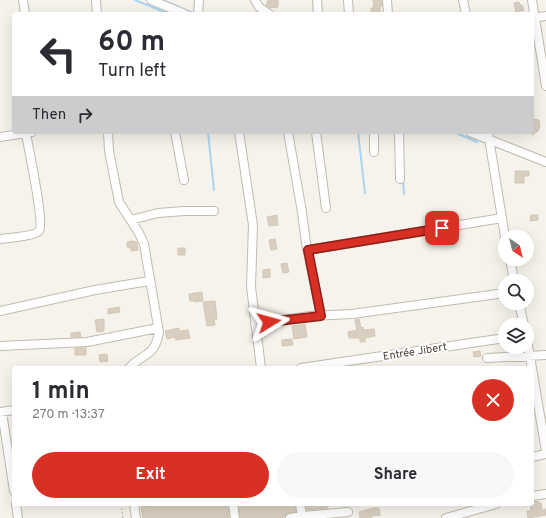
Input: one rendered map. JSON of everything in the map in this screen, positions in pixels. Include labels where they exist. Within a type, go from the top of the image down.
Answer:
[{"type":"street","points":[[23,0],[26,12]]},
{"type":"street","points":[[96,0],[98,12]]},
{"type":"street","points":[[151,0],[180,12]]},
{"type":"street","points":[[198,12],[199,0]]},
{"type":"street","points":[[256,0],[259,7],[266,12]]},
{"type":"street","points":[[317,0],[318,12]]},
{"type":"street","points":[[348,0],[349,12]]},
{"type":"street","points":[[387,0],[388,12]]},
{"type":"street","points":[[463,0],[466,12]]},
{"type":"street","points":[[532,0],[533,12]]},
{"type":"street","points":[[161,4],[162,12]]},
{"type":"street","points":[[534,18],[546,16]]},
{"type":"street","points":[[534,22],[544,66],[546,86]]},
{"type":"street","points":[[0,137],[22,134]]},
{"type":"street","points":[[0,239],[34,234],[40,227],[29,134]]},
{"type":"street","points":[[108,134],[119,202],[139,233],[144,244],[158,328],[157,342],[152,351],[132,366]]},
{"type":"street","points":[[175,134],[184,180]]},
{"type":"street","points":[[239,134],[253,225],[251,287],[261,366]]},
{"type":"street","points":[[288,134],[321,316]]},
{"type":"street","points":[[316,134],[326,208]]},
{"type":"street","points":[[374,134],[374,152]]},
{"type":"street","points":[[399,134],[400,179]]},
{"type":"street","points":[[489,136],[546,162]]},
{"type":"street","points":[[489,136],[505,230]]},
{"type":"street","points":[[131,220],[158,213],[214,211]]},
{"type":"street","points":[[308,250],[502,218]]},
{"type":"street","points":[[0,311],[95,290],[149,281]]},
{"type":"street","points":[[255,324],[352,314],[498,294]]},
{"type":"street","points":[[0,346],[87,342],[158,328]]},
{"type":"street","name":"Entrée Jibert","points":[[315,366],[498,339]]},
{"type":"street","points":[[487,358],[546,355]]},
{"type":"street","points":[[530,356],[531,366]]},
{"type":"street","points":[[535,400],[546,451]]},
{"type":"street","points":[[12,410],[1,412],[12,478]]},
{"type":"street","points":[[534,456],[546,454]]},
{"type":"street","points":[[534,496],[546,494]]},
{"type":"street","points":[[16,506],[18,518]]},
{"type":"street","points":[[134,506],[136,518]]},
{"type":"street","points":[[233,506],[235,518]]},
{"type":"street","points":[[300,506],[302,516]]},
{"type":"street","points":[[446,518],[489,506]]},
{"type":"street","points":[[290,518],[348,512]]},
{"type":"path","points":[[121,506],[123,518]]},
{"type":"building","points":[[268,0],[278,0],[278,7],[270,8],[266,5]]},
{"type":"building","points":[[373,0],[381,0],[382,6],[380,6],[380,12],[371,12],[371,8],[374,8]]},
{"type":"building","points":[[519,2],[524,10],[516,12],[514,3]]},
{"type":"building","points":[[534,119],[539,120],[540,126],[538,131],[534,134]]},
{"type":"building","points":[[515,171],[529,171],[529,176],[524,176],[524,183],[515,183]]},
{"type":"building","points":[[277,215],[278,225],[269,226],[267,217]]},
{"type":"building","points":[[531,215],[538,215],[538,220],[530,221]]},
{"type":"building","points":[[275,239],[277,249],[271,250],[269,240]]},
{"type":"building","points":[[127,242],[137,242],[138,250],[131,251],[131,248],[127,247]]},
{"type":"building","points":[[178,248],[185,248],[185,255],[178,255]]},
{"type":"building","points":[[287,263],[289,272],[283,273],[281,264]]},
{"type":"building","points":[[270,269],[270,277],[263,278],[263,270]]},
{"type":"building","points":[[202,292],[203,301],[190,301],[189,294]]},
{"type":"building","points":[[215,301],[217,319],[214,320],[215,325],[207,326],[203,302]]},
{"type":"building","points":[[119,307],[120,312],[108,314],[108,309]]},
{"type":"building","points":[[104,319],[104,331],[97,332],[95,320]]},
{"type":"building","points":[[359,319],[361,328],[363,327],[364,330],[374,329],[375,336],[365,338],[365,342],[360,342],[360,338],[349,338],[348,332],[357,330],[355,320]]},
{"type":"building","points":[[305,324],[307,337],[294,339],[292,326]]},
{"type":"building","points":[[179,328],[179,331],[188,330],[190,338],[176,340],[175,337],[167,339],[165,331]]},
{"type":"building","points":[[80,332],[81,337],[71,337],[71,333]]},
{"type":"building","points":[[292,339],[293,345],[282,346],[282,340]]},
{"type":"building","points":[[75,348],[86,348],[86,355],[75,355]]},
{"type":"building","points":[[480,351],[481,356],[474,357],[473,352]]},
{"type":"building","points":[[107,354],[108,361],[100,362],[99,355]]},
{"type":"building","points":[[538,501],[538,503],[541,503],[542,510],[546,509],[546,515],[528,518],[527,511],[531,511],[530,506],[534,506],[534,502]]},
{"type":"building","points":[[228,506],[229,518],[143,518],[141,507]]},
{"type":"building","points":[[239,506],[295,506],[296,511],[287,514],[285,517],[240,518]]},
{"type":"building","points":[[306,506],[328,506],[328,508],[307,510]]},
{"type":"building","points":[[379,508],[380,515],[371,516],[372,518],[360,518],[359,512]]},
{"type":"waterway","points":[[135,0],[164,12]]},
{"type":"waterway","points":[[163,0],[190,12]]},
{"type":"waterway","points":[[208,134],[214,190]]},
{"type":"waterway","points":[[358,134],[365,193]]},
{"type":"waterway","points":[[459,134],[477,142]]},
{"type":"waterway","points":[[403,179],[404,194]]},
{"type":"route","points":[[269,322],[310,316],[321,316],[308,250],[442,228]]}]
